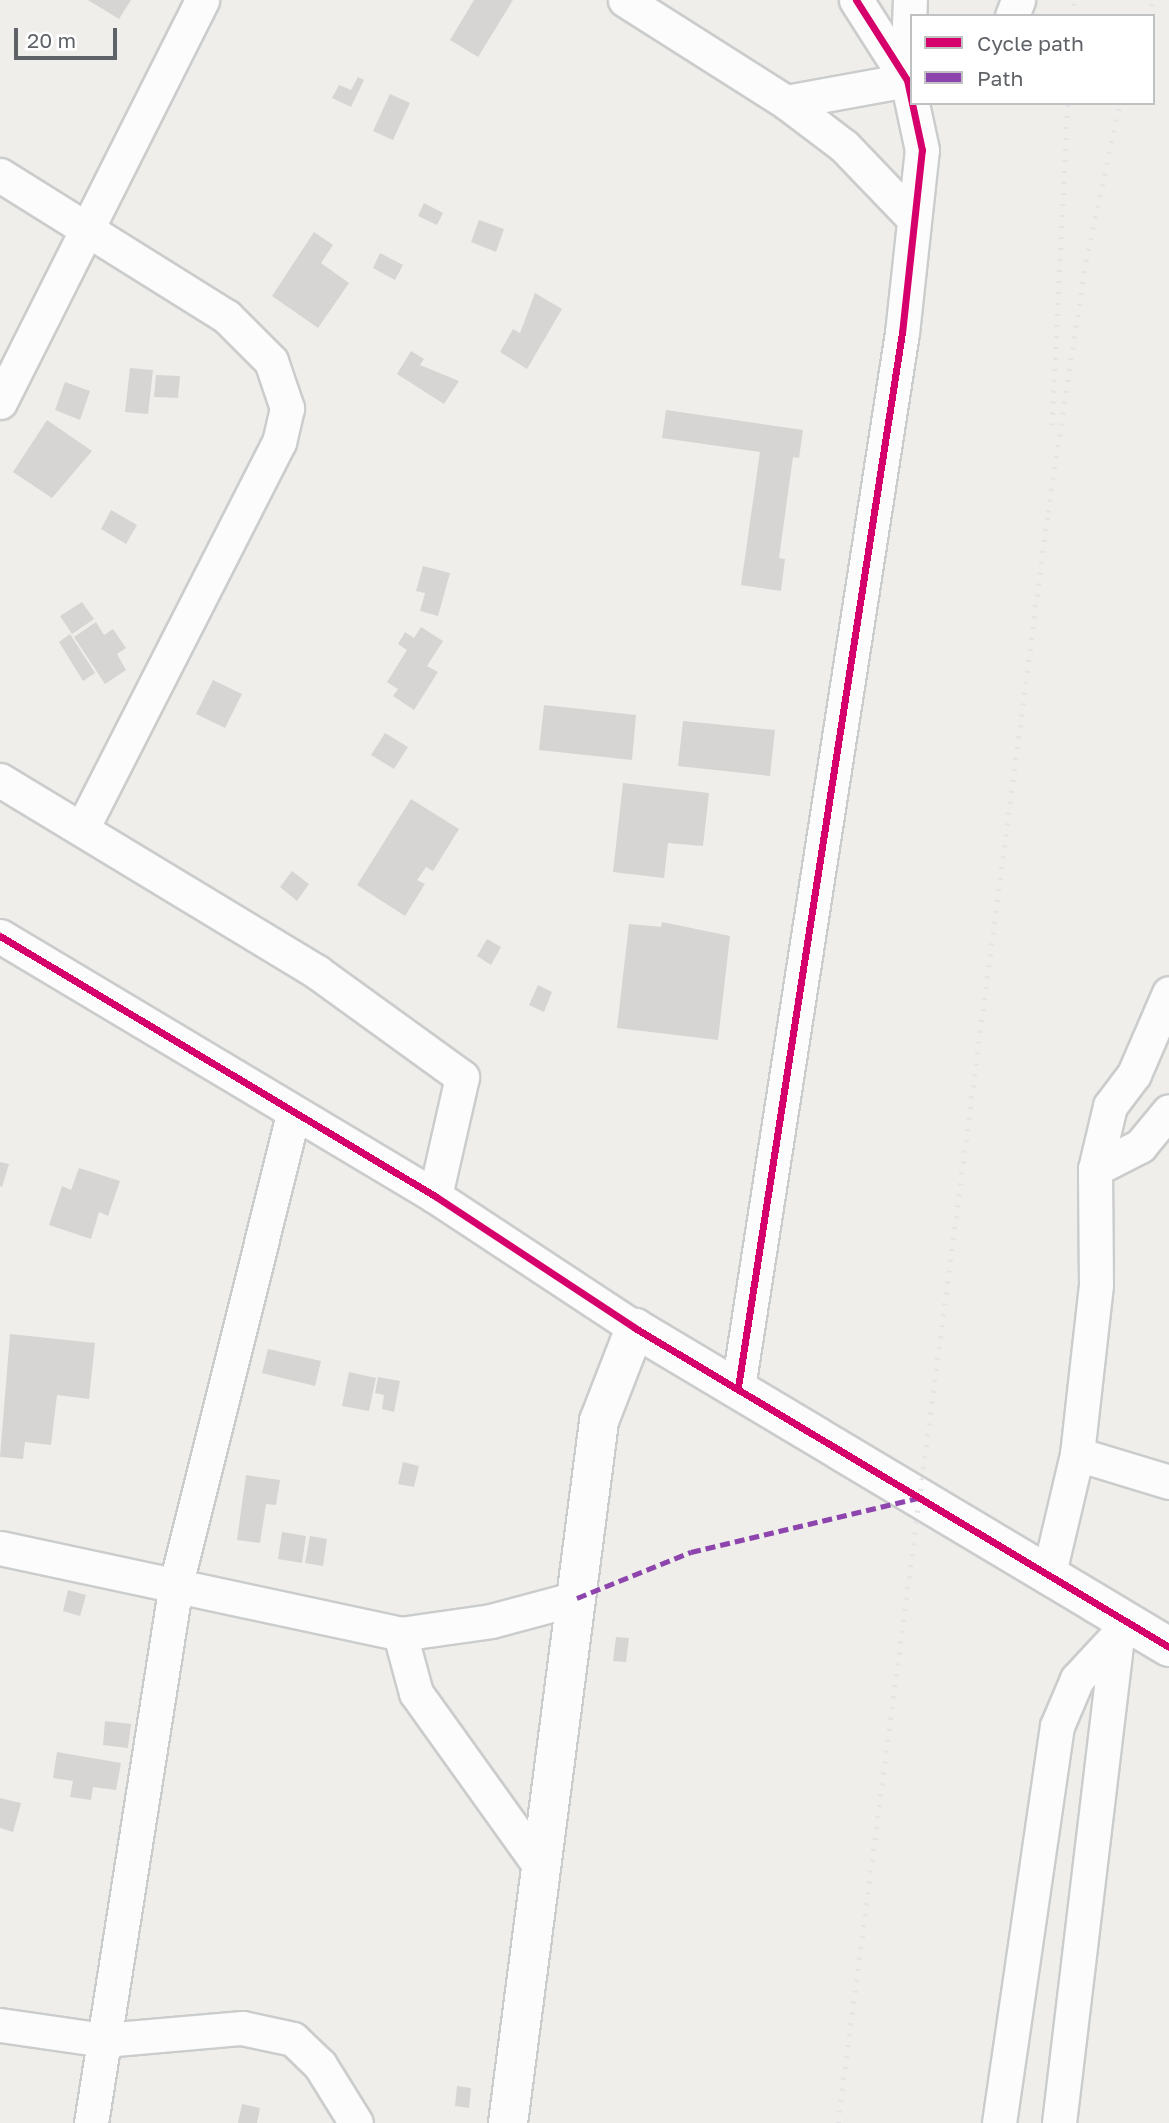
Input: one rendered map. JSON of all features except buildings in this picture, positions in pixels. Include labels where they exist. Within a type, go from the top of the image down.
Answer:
[{"type":"street","points":[[0,402],[91,228],[202,0]]},
{"type":"street","points":[[625,0],[786,102],[844,146],[913,218]]},
{"type":"street","points":[[856,0],[907,80]]},
{"type":"street","points":[[910,0],[907,80],[910,94]]},
{"type":"street","points":[[786,102],[907,80]]},
{"type":"street","points":[[912,105],[922,150]]},
{"type":"street","points":[[738,1387],[902,333],[922,150],[937,105]]},
{"type":"street","points":[[0,174],[91,228],[226,316],[271,361],[287,408],[279,442],[82,828]]},
{"type":"street","points":[[0,780],[317,972],[462,1077],[435,1196]]},
{"type":"street","points":[[0,936],[435,1196],[635,1328],[738,1387],[1048,1577],[1119,1626],[1169,1647]]},
{"type":"street","points":[[1048,1577],[1077,1454],[1096,1285],[1095,1169],[1110,1106],[1134,1074],[1169,993]]},
{"type":"street","points":[[1095,1169],[1140,1146],[1169,1111]]},
{"type":"street","points":[[91,2123],[176,1584],[293,1113]]},
{"type":"street","points":[[508,2123],[599,1421],[635,1328]]},
{"type":"street","points":[[1077,1454],[1169,1482]]},
{"type":"street","points":[[0,1548],[400,1634],[491,1621],[577,1598]]},
{"type":"street","points":[[999,2123],[1057,1726],[1077,1679],[1119,1626]]},
{"type":"street","points":[[1059,2123],[1119,1626]]},
{"type":"street","points":[[400,1634],[416,1693],[540,1866]]},
{"type":"street","points":[[0,2025],[104,2040],[242,2028],[293,2039],[320,2065],[356,2123]]},
{"type":"railway","points":[[1073,14],[1074,0]]},
{"type":"railway","points":[[1149,14],[1153,0]]},
{"type":"railway","points":[[1052,425],[1068,105]]},
{"type":"railway","points":[[838,2123],[1048,512],[1086,261],[1120,105]]},
{"type":"marked path","points":[[577,1598],[691,1552],[917,1498]]},
{"type":"cycle path","points":[[856,0],[907,80],[910,94]]},
{"type":"cycle path","points":[[738,1387],[902,333],[922,150],[912,105]]},
{"type":"cycle path","points":[[0,936],[435,1196],[635,1328],[1169,1647]]}]
